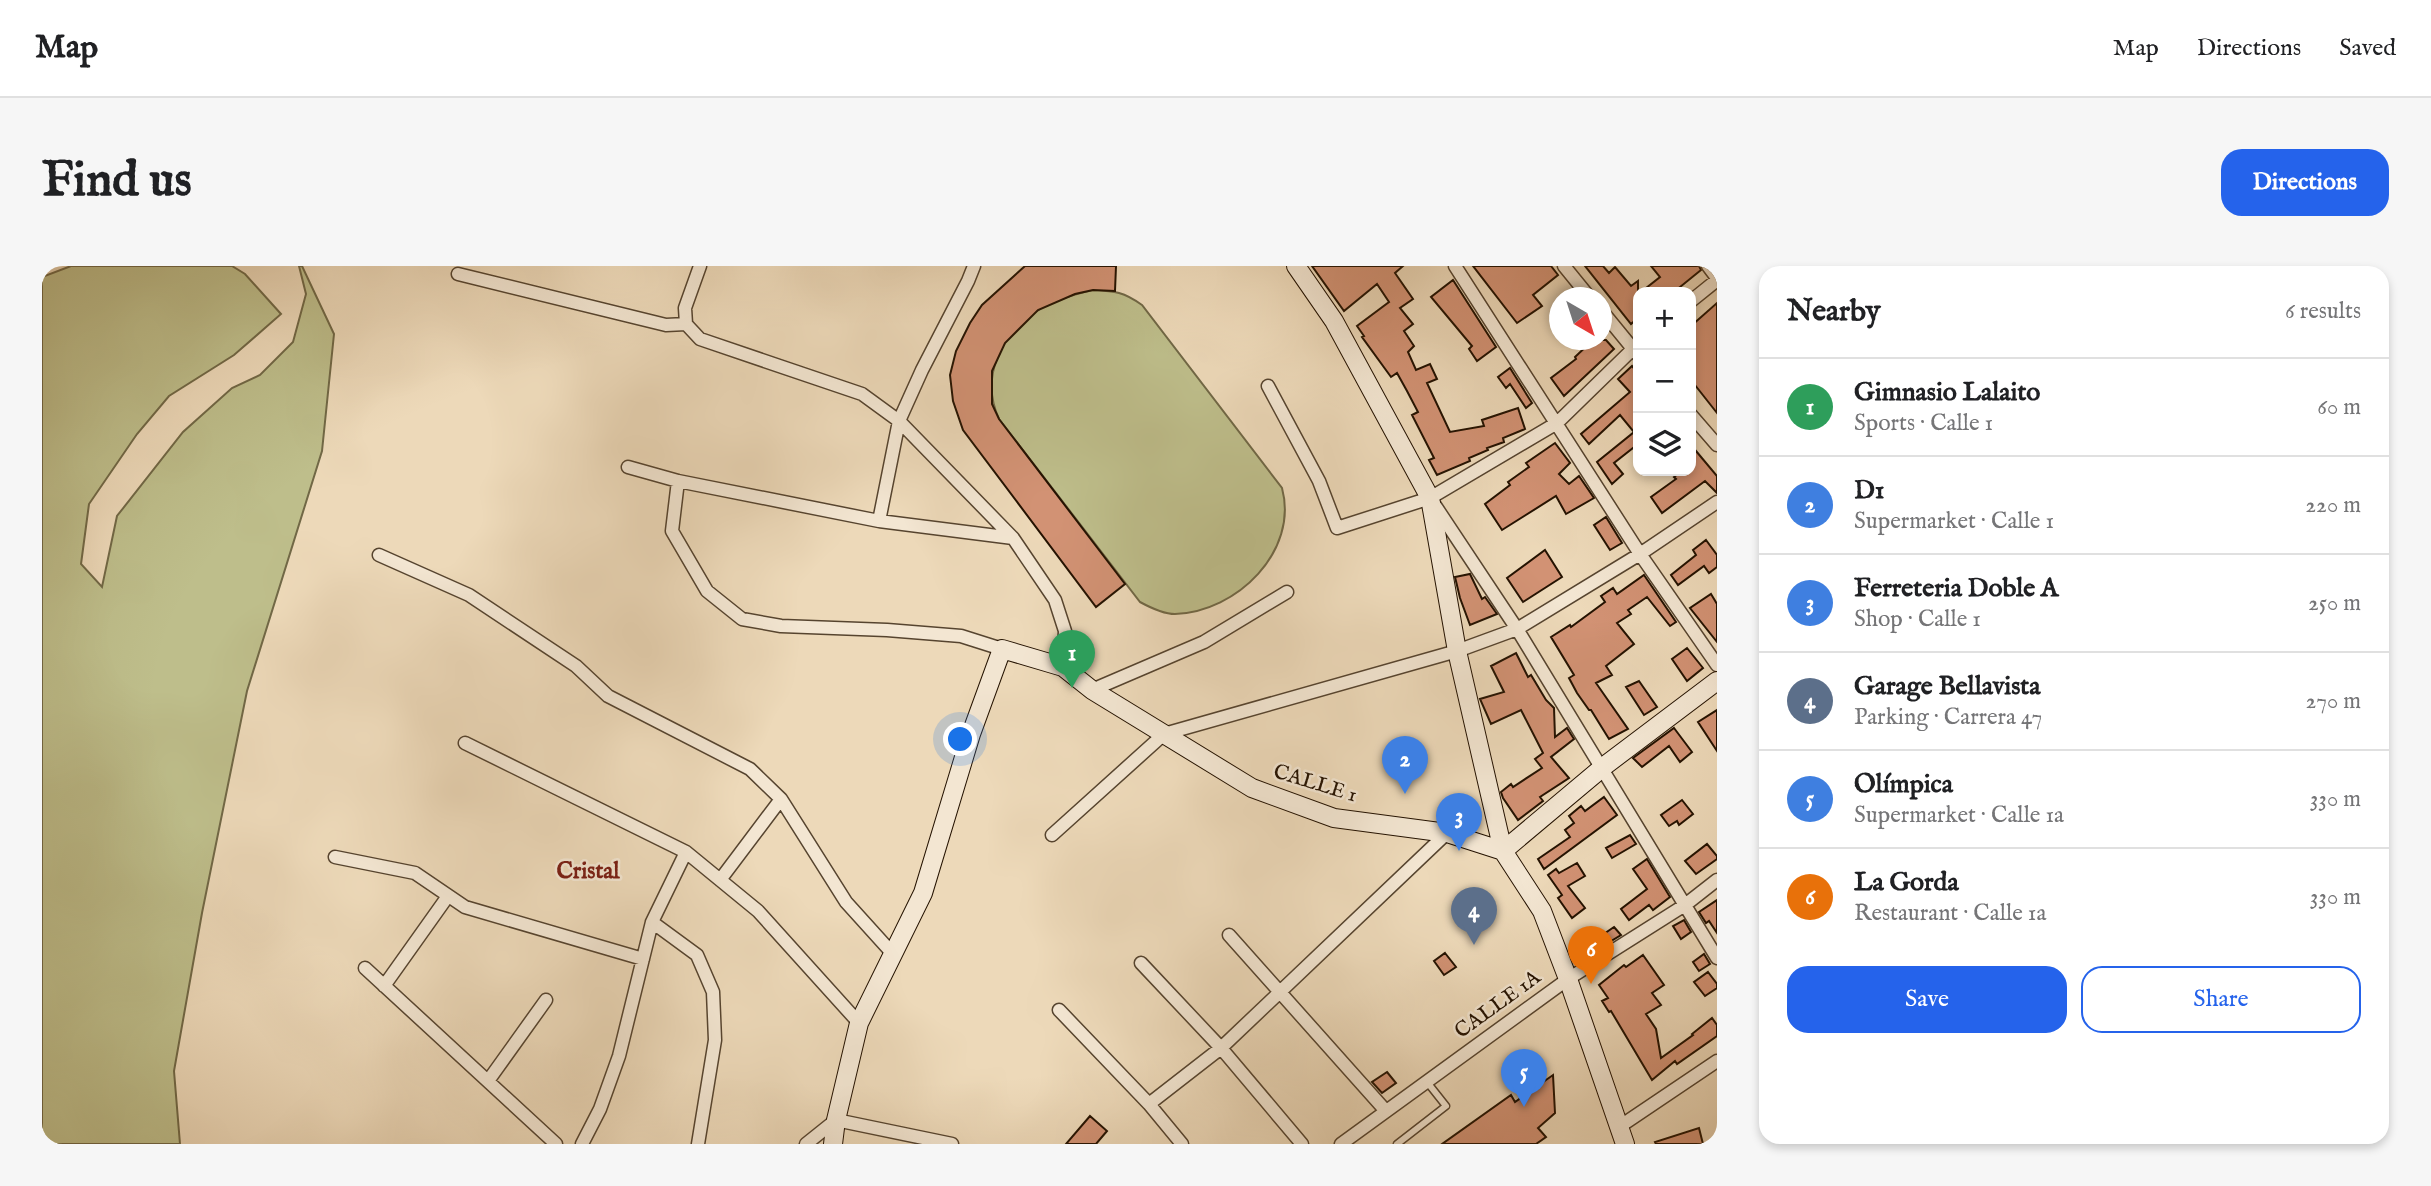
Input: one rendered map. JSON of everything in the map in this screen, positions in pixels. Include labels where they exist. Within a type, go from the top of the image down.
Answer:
[{"type":"main road","points":[[1296,266],[1334,321],[1430,498],[1457,650],[1503,851],[1542,911],[1622,1136]]},
{"type":"main road","points":[[833,1144],[836,1120],[859,1023],[923,892],[971,734],[1002,649]]},
{"type":"main road","name":"CALLE 1","points":[[1002,649],[1063,667],[1092,690],[1252,788],[1334,818],[1447,833],[1503,851]]},
{"type":"main road","points":[[1503,851],[1602,767],[1717,681]]},
{"type":"street","points":[[700,266],[685,308],[686,324],[700,339],[862,394],[900,421],[1013,538],[1055,600],[1065,631],[1063,667]]},
{"type":"street","points":[[879,521],[900,421],[922,370],[974,266]]},
{"type":"street","points":[[1455,266],[1640,554],[1717,666]]},
{"type":"street","points":[[1564,266],[1581,287]]},
{"type":"street","points":[[1696,297],[1717,279],[1708,266]]},
{"type":"street","points":[[458,274],[666,325],[686,324]]},
{"type":"street","points":[[1612,323],[1633,346]]},
{"type":"street","points":[[1268,386],[1319,481],[1337,528],[1430,498],[1557,423],[1635,350]]},
{"type":"street","points":[[1696,421],[1717,446]]},
{"type":"street","points":[[628,467],[678,481],[879,521],[1013,538]]},
{"type":"street","points":[[678,481],[672,531],[707,591],[742,619],[781,626],[961,636],[1002,649]]},
{"type":"street","points":[[1430,498],[1517,629],[1717,958]]},
{"type":"street","points":[[1052,835],[1164,734],[1457,650],[1517,629],[1640,554],[1717,502]]},
{"type":"street","points":[[379,555],[469,595],[576,667],[608,696],[750,769],[781,799],[846,902],[893,954]]},
{"type":"street","points":[[1092,690],[1204,642],[1287,592]]},
{"type":"street","points":[[465,743],[686,852],[758,911],[859,1023]]},
{"type":"street","points":[[720,880],[781,799]]},
{"type":"street","points":[[1149,1104],[1221,1048],[1447,833]]},
{"type":"street","points":[[582,1144],[600,1109],[619,1056],[652,922],[686,852]]},
{"type":"street","points":[[335,857],[415,873],[465,907],[643,959]]},
{"type":"street","name":"CALLE 1A","points":[[1341,1144],[1568,979],[1685,905],[1717,880]]},
{"type":"street","points":[[384,986],[449,896]]},
{"type":"street","points":[[652,922],[697,955],[713,992],[715,1040],[698,1144]]},
{"type":"street","points":[[1228,935],[1385,1111]]},
{"type":"street","points":[[1141,962],[1221,1048],[1302,1144]]},
{"type":"street","points":[[365,968],[556,1144]]},
{"type":"street","points":[[488,1081],[545,1000]]},
{"type":"street","points":[[1059,1010],[1149,1104],[1182,1144]]},
{"type":"street","points":[[1622,1136],[1717,1061]]},
{"type":"street","points":[[806,1144],[836,1120],[952,1144]]},
{"type":"lane","points":[[1397,1144],[1446,1106],[1426,1081]]},
{"type":"green space","points":[[71,266],[232,266],[245,274],[281,314],[234,355],[169,396],[137,434],[89,504],[81,564],[102,587],[117,516],[183,432],[232,388],[260,375],[293,342],[306,294],[299,266],[302,266],[334,334],[322,451],[247,691],[202,913],[174,1071],[180,1144],[42,1144],[42,277]]},
{"type":"green space","points":[[1093,290],[1119,293],[1142,305],[1282,488],[1285,511],[1281,534],[1272,555],[1258,574],[1241,590],[1198,611],[1171,614],[1140,602],[999,419],[992,388],[993,373],[1004,345],[1024,321],[1043,307]]},
{"type":"building","points":[[1025,266],[1116,266],[1115,291],[1093,290],[1075,294],[1038,310],[1005,343],[992,371],[992,404],[999,419],[1125,584],[1096,607],[963,430],[953,401],[950,375],[956,351],[970,323],[982,305]]},
{"type":"building","points":[[1312,266],[1403,266],[1395,273],[1413,299],[1400,308],[1413,324],[1404,331],[1414,346],[1408,352],[1416,370],[1430,364],[1437,379],[1427,383],[1450,432],[1484,426],[1482,420],[1518,408],[1525,429],[1503,438],[1504,442],[1469,458],[1470,461],[1437,475],[1429,460],[1434,458],[1412,415],[1418,412],[1407,391],[1397,373],[1391,377],[1357,326],[1389,302],[1377,284],[1344,311]]},
{"type":"building","points":[[1473,266],[1551,266],[1558,275],[1533,295],[1542,306],[1517,323]]},
{"type":"building","points":[[1585,266],[1603,266],[1609,273],[1615,267],[1631,286],[1638,281],[1638,287],[1633,287],[1631,324],[1612,300],[1612,287],[1602,287]]},
{"type":"building","points":[[1651,266],[1699,266],[1701,270],[1680,287],[1647,287],[1660,277]]},
{"type":"building","points":[[1453,280],[1496,347],[1477,361],[1469,349],[1472,346],[1431,297]]},
{"type":"building","points":[[1717,303],[1717,413],[1696,386],[1696,322]]},
{"type":"building","points":[[1612,347],[1614,349],[1564,396],[1551,378],[1576,359],[1582,350],[1612,350]]},
{"type":"building","points":[[1633,367],[1633,431],[1620,415],[1589,444],[1581,434],[1630,392],[1618,379]]},
{"type":"building","points":[[1510,368],[1532,403],[1526,408],[1510,384],[1506,388],[1498,377]]},
{"type":"building","points":[[1633,433],[1633,448],[1614,463],[1623,474],[1612,484],[1597,462]]},
{"type":"building","points":[[1555,443],[1570,463],[1559,474],[1569,484],[1579,476],[1594,498],[1566,514],[1556,496],[1502,530],[1485,504],[1529,467],[1526,463]]},
{"type":"building","points":[[1696,451],[1717,476],[1717,493],[1705,481],[1662,513],[1651,497],[1676,479],[1674,477],[1696,476]]},
{"type":"building","points":[[1606,517],[1622,543],[1610,550],[1594,525]]},
{"type":"building","points":[[1706,540],[1717,555],[1717,567],[1709,573],[1704,566],[1678,585],[1671,575],[1696,555],[1693,550]]},
{"type":"building","points":[[1545,550],[1562,577],[1523,602],[1507,578]]},
{"type":"building","points":[[1470,574],[1482,599],[1485,597],[1497,614],[1470,625],[1455,577]]},
{"type":"building","points":[[1644,575],[1676,622],[1670,626],[1647,597],[1628,610],[1631,614],[1617,623],[1634,644],[1606,666],[1612,675],[1596,683],[1628,729],[1609,739],[1577,693],[1569,678],[1574,675],[1551,637],[1570,625],[1571,627],[1605,602],[1601,596],[1613,588],[1617,594]]},
{"type":"building","points":[[1711,594],[1717,604],[1717,642],[1690,608]]},
{"type":"building","points":[[1687,648],[1703,668],[1687,681],[1672,659]]},
{"type":"building","points":[[1516,653],[1528,677],[1531,675],[1554,708],[1555,737],[1567,728],[1574,739],[1551,757],[1569,778],[1540,797],[1543,801],[1518,820],[1501,792],[1542,768],[1535,759],[1543,753],[1521,710],[1491,724],[1480,699],[1504,692],[1491,666]]},
{"type":"building","points":[[1639,681],[1657,707],[1644,715],[1626,687]]},
{"type":"building","points":[[1717,710],[1717,751],[1698,722]]},
{"type":"building","points":[[1674,728],[1692,752],[1680,762],[1669,746],[1642,767],[1633,758]]},
{"type":"building","points":[[1604,797],[1617,815],[1544,869],[1538,859],[1570,837],[1565,830],[1574,823],[1569,816],[1581,806],[1585,811]]},
{"type":"building","points":[[1682,800],[1693,814],[1679,825],[1677,821],[1669,826],[1661,815]]},
{"type":"building","points":[[1630,835],[1636,844],[1612,858],[1606,848]]},
{"type":"building","points":[[1707,844],[1717,859],[1696,874],[1685,861]]},
{"type":"building","points":[[1647,859],[1670,897],[1653,910],[1649,905],[1629,920],[1621,909],[1647,889],[1633,869]]},
{"type":"building","points":[[1577,863],[1585,876],[1568,886],[1585,908],[1572,918],[1558,898],[1562,895],[1548,875],[1556,869],[1559,873]]},
{"type":"building","points":[[1717,900],[1717,933],[1699,912]]},
{"type":"building","points":[[1684,920],[1691,932],[1681,939],[1673,926]]},
{"type":"building","points":[[1614,927],[1621,935],[1603,946],[1598,938]]},
{"type":"building","points":[[1445,953],[1456,967],[1444,975],[1434,961]]},
{"type":"building","points":[[1704,954],[1710,964],[1699,971],[1693,962]]},
{"type":"building","points":[[1643,955],[1664,985],[1652,993],[1661,1005],[1646,1014],[1656,1029],[1661,1058],[1712,1018],[1717,1025],[1717,1036],[1677,1064],[1675,1061],[1652,1080],[1611,1011],[1609,1012],[1602,1001],[1608,998],[1599,985],[1624,965],[1626,967]]},
{"type":"building","points":[[1708,972],[1717,988],[1705,996],[1694,982]]},
{"type":"building","points":[[1387,1072],[1396,1083],[1382,1093],[1372,1082]]},
{"type":"building","points":[[1553,1075],[1555,1113],[1538,1128],[1546,1137],[1536,1144],[1442,1144],[1511,1095],[1515,1102]]},
{"type":"building","points":[[1090,1116],[1107,1131],[1096,1144],[1066,1144]]},
{"type":"building","points":[[1699,1128],[1703,1144],[1655,1142]]},
{"type":"place","name":"Gimnasio Lalaito","points":[[1072,688]]},
{"type":"place","name":"D1","points":[[1405,794]]},
{"type":"place","name":"Ferreteria Doble A","points":[[1459,851]]},
{"type":"place","name":"Garage Bellavista","points":[[1474,945]]},
{"type":"place","name":"La Gorda","points":[[1591,984]]},
{"type":"place","name":"Olímpica","points":[[1524,1107]]},
{"type":"district","name":"Cristal","points":[[588,871]]}]
